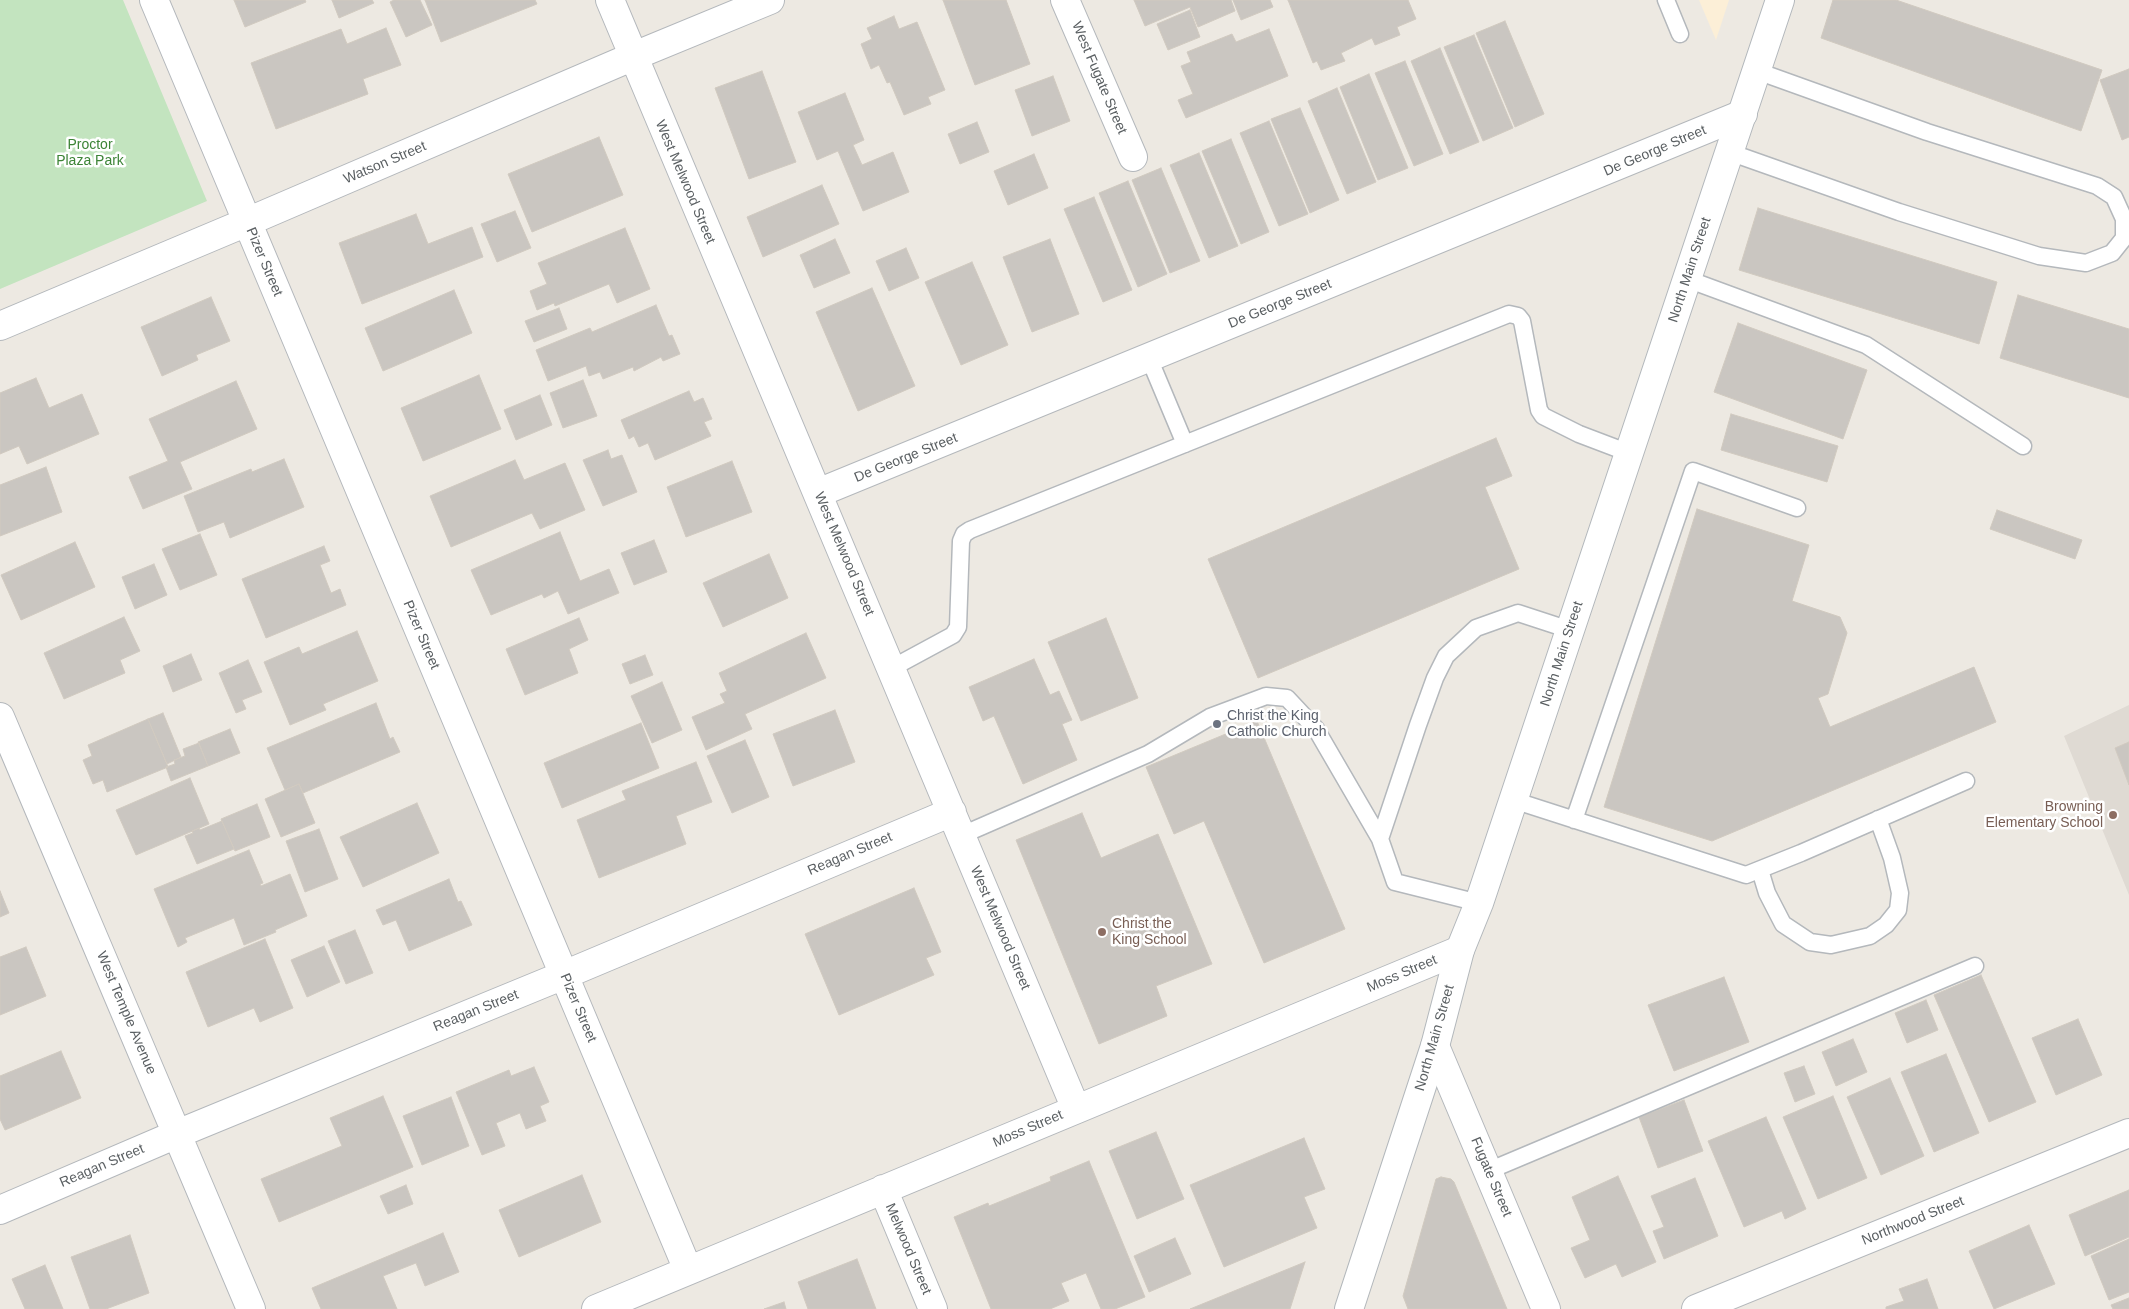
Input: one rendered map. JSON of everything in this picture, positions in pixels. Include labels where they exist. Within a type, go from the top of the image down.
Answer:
[{"type":"street","name":"Pizer Street","points":[[154,0],[688,1270]]},
{"type":"street","name":"West Melwood Street","points":[[610,0],[654,109],[892,668],[1076,1109]]},
{"type":"street","name":"Watson Street","points":[[0,326],[770,0]]},
{"type":"street","name":"West Fugate Street","points":[[1065,0],[1133,157]]},
{"type":"street","name":"North Main Street","points":[[1349,1309],[1435,1046],[1460,950],[1479,903],[1780,0]]},
{"type":"street","name":"De George Street","points":[[818,493],[1742,114]]},
{"type":"street","name":"West Temple Avenue","points":[[0,717],[251,1309]]},
{"type":"street","name":"Reagan Street","points":[[0,1210],[177,1134],[564,975],[957,824]]},
{"type":"street","name":"Moss Street","points":[[596,1309],[1460,950]]},
{"type":"street","name":"Fugate Street","points":[[1435,1046],[1546,1309]]},
{"type":"street","name":"Northwood Street","points":[[1696,1309],[2129,1132]]},
{"type":"street","name":"Melwood Street","points":[[883,1190],[933,1309]]},
{"type":"lane","points":[[1666,0],[1680,34]]},
{"type":"lane","points":[[1729,152],[1899,212],[2039,256],[2086,263],[2112,253],[2124,238],[2124,218],[2114,198],[2098,186],[1927,132],[1757,71]]},
{"type":"lane","points":[[1687,278],[1866,345],[2023,446]]},
{"type":"lane","points":[[892,668],[947,640],[958,627],[961,541],[964,534],[970,530],[1513,313],[1522,321],[1539,410],[1550,421],[1629,454]]},
{"type":"lane","points":[[1149,358],[1185,444]]},
{"type":"lane","points":[[1574,820],[1692,471],[1797,508]]},
{"type":"lane","points":[[1380,839],[1418,724],[1435,678],[1446,656],[1476,628],[1518,613],[1570,630]]},
{"type":"lane","points":[[957,824],[1148,754],[1210,717],[1266,696],[1288,698],[1316,729],[1380,839],[1395,882],[1479,903]]},
{"type":"lane","points":[[1513,800],[1720,865],[1746,875],[1966,781]]},
{"type":"lane","points":[[1760,870],[1767,892],[1783,924],[1810,942],[1831,945],[1870,936],[1886,925],[1898,910],[1900,893],[1892,858],[1878,819]]},
{"type":"lane","points":[[1488,1171],[1975,966]]},
{"type":"shaded area","points":[[1699,0],[1729,0],[1716,40]]},
{"type":"shaded area","name":"Browning Elementary School","points":[[2129,705],[2129,895],[2064,736]]},
{"type":"green space","name":"Proctor Plaza Park","points":[[0,0],[123,0],[207,201],[0,289]]},
{"type":"building","points":[[234,0],[305,0],[306,2],[245,27]]},
{"type":"building","points":[[332,0],[372,0],[374,3],[339,18]]},
{"type":"building","points":[[394,0],[420,0],[432,25],[406,37],[390,2]]},
{"type":"building","points":[[425,0],[535,0],[537,4],[441,42]]},
{"type":"building","points":[[943,0],[1006,0],[1030,64],[975,85]]},
{"type":"building","points":[[1134,0],[1231,0],[1235,11],[1198,27],[1190,7],[1145,26]]},
{"type":"building","points":[[1233,0],[1270,0],[1273,7],[1241,20]]},
{"type":"building","points":[[1288,0],[1408,0],[1416,19],[1397,27],[1400,35],[1375,45],[1372,38],[1341,53],[1345,61],[1321,70],[1317,61],[1313,63]]},
{"type":"building","points":[[1833,0],[1896,0],[2102,70],[2081,131],[1821,38]]},
{"type":"building","points":[[1190,10],[1200,37],[1168,50],[1157,24]]},
{"type":"building","points":[[894,16],[899,29],[917,22],[945,90],[928,97],[931,104],[904,115],[890,82],[887,83],[879,65],[871,69],[861,44],[872,39],[867,28]]},
{"type":"building","points":[[1505,21],[1544,114],[1515,127],[1476,33]]},
{"type":"building","points":[[386,28],[401,65],[363,79],[368,94],[276,129],[251,63],[341,29],[347,44]]},
{"type":"building","points":[[1269,29],[1288,76],[1186,118],[1178,100],[1193,94],[1181,66],[1191,62],[1187,52],[1232,34],[1236,42]]},
{"type":"building","points":[[1474,35],[1513,128],[1483,141],[1444,47]]},
{"type":"building","points":[[1440,48],[1479,142],[1450,154],[1411,61]]},
{"type":"building","points":[[1405,61],[1443,154],[1414,166],[1375,73]]},
{"type":"building","points":[[2129,69],[2129,137],[2122,140],[2100,80]]},
{"type":"building","points":[[762,71],[796,162],[749,179],[715,88]]},
{"type":"building","points":[[1369,74],[1408,168],[1378,180],[1340,87]]},
{"type":"building","points":[[1053,76],[1070,121],[1032,136],[1015,90]]},
{"type":"building","points":[[1337,88],[1376,182],[1347,194],[1308,101]]},
{"type":"building","points":[[845,93],[864,140],[853,145],[862,165],[893,152],[909,192],[863,211],[838,151],[817,160],[798,112]]},
{"type":"building","points":[[1300,108],[1339,200],[1310,213],[1271,119]]},
{"type":"building","points":[[1269,121],[1308,214],[1279,226],[1240,133]]},
{"type":"building","points":[[977,122],[989,152],[960,164],[948,134]]},
{"type":"building","points":[[599,137],[623,195],[532,232],[508,174]]},
{"type":"building","points":[[1231,139],[1269,232],[1241,244],[1202,151]]},
{"type":"building","points":[[1199,153],[1238,246],[1209,258],[1170,165]]},
{"type":"building","points":[[1034,154],[1048,188],[1008,205],[994,171]]},
{"type":"building","points":[[1161,168],[1200,261],[1170,273],[1132,180]]},
{"type":"building","points":[[1128,181],[1167,274],[1138,287],[1099,193]]},
{"type":"building","points":[[822,185],[839,224],[763,257],[747,217]]},
{"type":"building","points":[[1094,197],[1132,290],[1103,302],[1064,209]]},
{"type":"building","points":[[1758,208],[1997,282],[1979,344],[1739,270]]},
{"type":"building","points":[[515,211],[531,248],[497,262],[481,224]]},
{"type":"building","points":[[416,214],[428,244],[472,227],[483,257],[362,304],[339,243]]},
{"type":"building","points":[[625,228],[650,289],[617,303],[609,284],[555,306],[554,303],[537,310],[530,291],[547,284],[538,263]]},
{"type":"building","points":[[835,239],[850,273],[814,288],[800,255]]},
{"type":"building","points":[[1050,239],[1079,314],[1032,332],[1003,257]]},
{"type":"building","points":[[906,248],[919,278],[889,291],[876,261]]},
{"type":"building","points":[[972,262],[1008,345],[961,365],[925,282]]},
{"type":"building","points":[[872,288],[915,386],[858,411],[816,312]]},
{"type":"building","points":[[454,290],[472,333],[383,371],[365,328]]},
{"type":"building","points":[[2018,295],[2129,329],[2129,398],[2000,358]]},
{"type":"building","points":[[211,297],[230,341],[196,355],[198,360],[162,376],[141,327]]},
{"type":"building","points":[[656,305],[669,336],[672,335],[680,354],[663,361],[661,357],[634,371],[633,367],[603,379],[600,372],[589,376],[586,366],[548,381],[536,350],[590,328],[592,332]]},
{"type":"building","points":[[559,308],[567,329],[534,342],[525,321]]},
{"type":"building","points":[[1738,323],[1867,370],[1843,439],[1714,392]]},
{"type":"building","points":[[479,375],[501,429],[423,461],[401,408]]},
{"type":"building","points":[[36,378],[49,408],[82,394],[99,434],[27,464],[19,446],[0,454],[0,393]]},
{"type":"building","points":[[583,380],[597,416],[563,428],[550,393]]},
{"type":"building","points":[[236,381],[257,429],[180,462],[192,489],[143,509],[129,477],[168,461],[149,419]]},
{"type":"building","points":[[689,391],[694,402],[703,398],[712,419],[704,422],[711,436],[655,460],[648,443],[639,447],[634,436],[629,439],[621,420]]},
{"type":"building","points":[[540,395],[552,425],[516,440],[504,410]]},
{"type":"building","points":[[1731,414],[1838,446],[1827,482],[1721,450]]},
{"type":"building","points":[[1496,438],[1512,476],[1485,487],[1519,569],[1258,678],[1208,559]]},
{"type":"building","points":[[608,450],[611,459],[622,455],[637,492],[603,506],[583,460]]},
{"type":"building","points":[[284,459],[304,507],[230,538],[224,522],[198,532],[184,496],[251,469],[252,472]]},
{"type":"building","points":[[515,460],[524,480],[565,463],[585,510],[540,529],[532,513],[451,547],[430,496]]},
{"type":"building","points":[[732,461],[752,512],[686,537],[667,487]]},
{"type":"building","points":[[46,467],[62,512],[0,536],[0,485]]},
{"type":"building","points":[[1697,509],[1809,545],[1792,601],[1840,617],[1847,633],[1828,694],[1818,698],[1830,727],[1974,667],[1996,722],[1712,841],[1604,807]]},
{"type":"building","points":[[1997,510],[2082,540],[2075,559],[1990,529]]},
{"type":"building","points":[[560,532],[580,581],[609,569],[619,593],[568,614],[558,591],[544,598],[542,594],[491,615],[471,570]]},
{"type":"building","points":[[200,534],[217,575],[180,590],[162,549]]},
{"type":"building","points":[[654,540],[667,572],[634,585],[621,553]]},
{"type":"building","points":[[75,542],[95,587],[21,620],[1,575]]},
{"type":"building","points":[[324,546],[330,561],[320,565],[331,593],[340,589],[346,605],[266,638],[242,579]]},
{"type":"building","points":[[769,554],[788,598],[723,627],[703,583]]},
{"type":"building","points":[[154,564],[167,595],[135,609],[122,577]]},
{"type":"building","points":[[124,617],[140,651],[120,660],[125,673],[64,699],[44,653]]},
{"type":"building","points":[[579,618],[588,640],[569,649],[578,673],[525,695],[506,649]]},
{"type":"building","points":[[1106,618],[1138,698],[1081,721],[1048,642]]},
{"type":"building","points":[[357,631],[378,681],[323,704],[326,710],[290,725],[264,662],[299,647],[302,654]]},
{"type":"building","points":[[806,633],[826,678],[745,714],[752,729],[706,750],[692,717],[725,703],[720,694],[727,691],[719,673]]},
{"type":"building","points":[[191,654],[202,680],[173,692],[163,666]]},
{"type":"building","points":[[645,655],[653,675],[630,684],[622,664]]},
{"type":"building","points":[[1034,659],[1050,695],[1059,691],[1072,720],[1062,724],[1077,760],[1023,784],[994,716],[983,721],[969,687]]},
{"type":"building","points":[[248,660],[262,692],[242,700],[246,709],[236,713],[219,673]]},
{"type":"building","points":[[662,682],[682,730],[652,743],[631,696]]},
{"type":"building","points":[[376,703],[390,739],[393,737],[400,752],[303,793],[299,784],[285,790],[267,748]]},
{"type":"building","points":[[835,710],[855,762],[793,786],[773,734]]},
{"type":"building","points":[[163,713],[181,757],[167,764],[148,719]]},
{"type":"building","points":[[148,719],[168,767],[107,792],[103,780],[93,784],[83,760],[92,756],[88,745]]},
{"type":"building","points":[[1257,721],[1345,929],[1264,963],[1204,821],[1174,834],[1146,767]]},
{"type":"building","points":[[641,723],[659,768],[562,808],[544,763]]},
{"type":"building","points":[[230,729],[240,753],[208,766],[198,742]]},
{"type":"building","points":[[745,740],[769,797],[732,813],[707,756]]},
{"type":"building","points":[[2129,742],[2129,785],[2115,748]]},
{"type":"building","points":[[199,743],[208,766],[171,781],[166,767],[175,764],[174,760],[185,756],[183,749]]},
{"type":"building","points":[[696,762],[712,802],[676,816],[686,844],[599,878],[577,820],[626,800],[622,791]]},
{"type":"building","points":[[190,778],[209,824],[136,855],[116,810]]},
{"type":"building","points":[[299,784],[315,823],[281,837],[265,799]]},
{"type":"building","points":[[417,803],[439,853],[363,887],[340,837]]},
{"type":"building","points":[[257,804],[270,837],[235,851],[221,819]]},
{"type":"building","points":[[1082,813],[1101,858],[1158,834],[1212,964],[1156,986],[1167,1016],[1099,1044],[1016,840]]},
{"type":"building","points":[[222,821],[234,849],[197,864],[185,836],[199,828],[200,830]]},
{"type":"building","points":[[319,829],[338,879],[305,892],[286,841]]},
{"type":"building","points":[[249,850],[263,883],[260,884],[261,886],[290,874],[307,916],[275,930],[276,932],[244,945],[234,918],[185,938],[187,942],[178,947],[154,889]]},
{"type":"building","points":[[449,879],[458,902],[461,901],[472,925],[409,951],[396,920],[383,925],[376,910]]},
{"type":"building","points":[[914,888],[941,952],[926,958],[934,975],[839,1015],[805,934]]},
{"type":"building","points":[[0,891],[9,913],[0,917]]},
{"type":"building","points":[[355,930],[373,973],[346,984],[328,941]]},
{"type":"building","points":[[265,939],[293,1008],[260,1022],[254,1008],[208,1027],[186,972]]},
{"type":"building","points":[[324,946],[340,982],[307,997],[291,960]]},
{"type":"building","points":[[26,947],[46,996],[0,1015],[0,957]]},
{"type":"building","points":[[1981,975],[2036,1102],[1989,1122],[1934,995]]},
{"type":"building","points":[[1724,977],[1749,1042],[1674,1071],[1648,1005]]},
{"type":"building","points":[[1926,1000],[1938,1030],[1907,1043],[1895,1013]]},
{"type":"building","points":[[2078,1019],[2102,1075],[2056,1095],[2032,1038]]},
{"type":"building","points":[[1853,1039],[1867,1072],[1836,1086],[1822,1052]]},
{"type":"building","points":[[61,1051],[81,1098],[5,1130],[0,1119],[0,1076]]},
{"type":"building","points":[[1946,1054],[1979,1133],[1934,1152],[1901,1072]]},
{"type":"building","points":[[1804,1066],[1815,1094],[1795,1102],[1784,1073]]},
{"type":"building","points":[[534,1067],[549,1102],[540,1106],[546,1121],[526,1129],[520,1113],[496,1123],[505,1146],[482,1155],[456,1092],[509,1070],[511,1076]]},
{"type":"building","points":[[1890,1078],[1924,1156],[1881,1175],[1847,1097]]},
{"type":"building","points":[[383,1096],[413,1167],[279,1222],[261,1179],[342,1146],[330,1118]]},
{"type":"building","points":[[1833,1096],[1867,1178],[1818,1199],[1783,1117]]},
{"type":"building","points":[[451,1097],[469,1146],[422,1165],[403,1116]]},
{"type":"building","points":[[1684,1100],[1703,1151],[1658,1168],[1639,1117]]},
{"type":"building","points":[[1766,1117],[1806,1209],[1785,1219],[1782,1211],[1744,1227],[1708,1141]]},
{"type":"building","points":[[1156,1132],[1184,1199],[1137,1219],[1109,1151]]},
{"type":"building","points":[[1304,1138],[1325,1189],[1304,1197],[1317,1228],[1224,1267],[1190,1185]]},
{"type":"building","points":[[1089,1161],[1145,1297],[1115,1309],[1101,1309],[1086,1273],[1061,1283],[1069,1301],[1050,1309],[991,1309],[954,1217],[988,1203],[989,1206],[1051,1181],[1050,1177]]},
{"type":"building","points":[[582,1175],[601,1222],[519,1257],[499,1210]]},
{"type":"building","points":[[1618,1176],[1656,1262],[1622,1277],[1616,1264],[1585,1278],[1571,1248],[1590,1240],[1572,1197]]},
{"type":"building","points":[[1441,1177],[1451,1179],[1454,1182],[1507,1309],[1408,1309],[1403,1296],[1436,1179]]},
{"type":"building","points":[[1695,1178],[1718,1236],[1664,1259],[1653,1231],[1664,1227],[1651,1196]]},
{"type":"building","points":[[406,1185],[413,1204],[388,1214],[380,1196]]},
{"type":"building","points":[[2129,1190],[2129,1237],[2085,1256],[2069,1215]]},
{"type":"building","points":[[2029,1225],[2055,1284],[1994,1309],[1969,1251]]},
{"type":"building","points":[[443,1233],[459,1272],[425,1286],[416,1263],[383,1276],[397,1309],[321,1309],[312,1288]]},
{"type":"building","points":[[130,1235],[149,1293],[106,1309],[90,1309],[71,1257]]},
{"type":"building","points":[[1175,1238],[1191,1274],[1149,1292],[1134,1256]]},
{"type":"building","points":[[2129,1239],[2129,1292],[2109,1300],[2091,1256]]},
{"type":"building","points":[[857,1259],[876,1309],[808,1309],[798,1282]]},
{"type":"building","points":[[1305,1262],[1290,1309],[1190,1309]]},
{"type":"building","points":[[45,1265],[63,1309],[25,1309],[12,1279]]},
{"type":"building","points":[[1927,1279],[1938,1309],[1886,1309],[1886,1307],[1904,1301],[1899,1289]]},
{"type":"building","points":[[2129,1298],[2129,1309],[2113,1309],[2111,1305]]},
{"type":"building","points":[[784,1302],[786,1309],[764,1309]]},
{"type":"place","name":"Christ the King Catholic Church","points":[[1217,724]]},
{"type":"place","name":"Browning Elementary School","points":[[2113,815]]},
{"type":"place","name":"Christ the King School","points":[[1102,932]]}]
